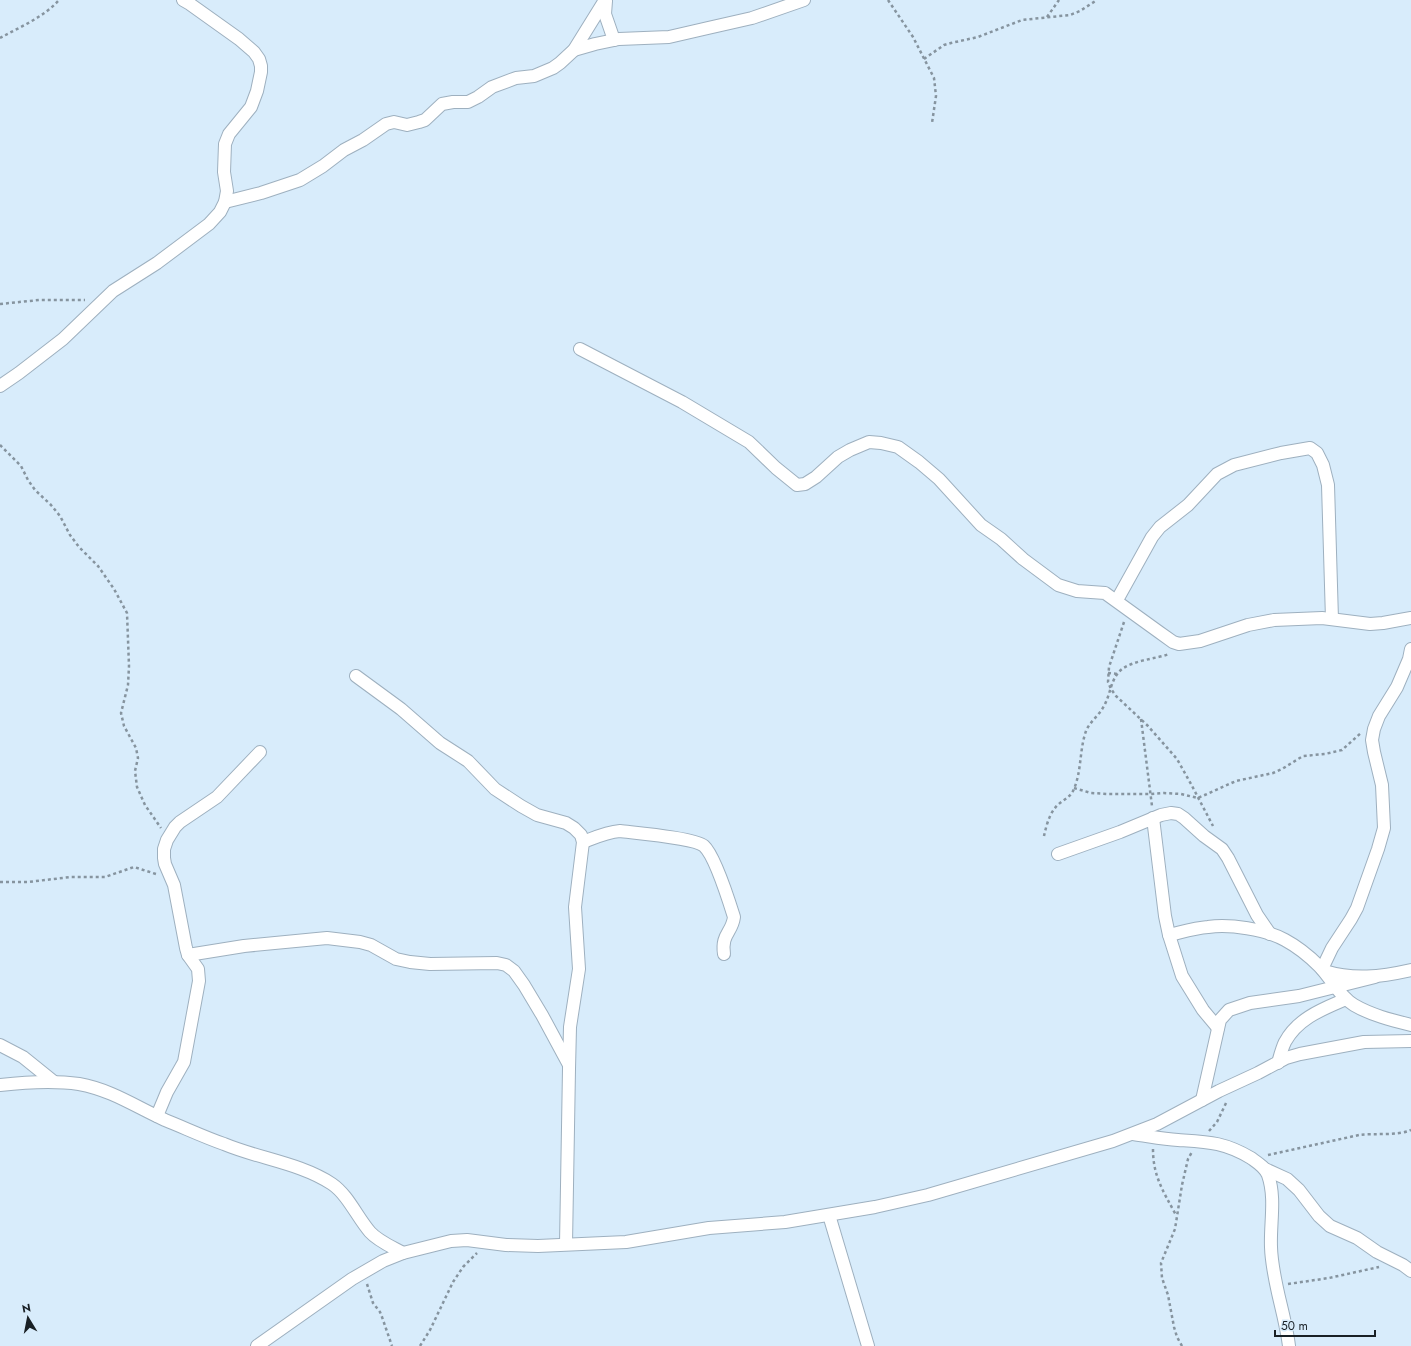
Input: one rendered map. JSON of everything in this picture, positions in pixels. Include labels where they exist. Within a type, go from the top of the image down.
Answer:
[{"type":"street","points":[[0,386],[62,339],[114,291],[209,224],[220,212],[225,202],[227,191],[224,172],[225,144],[229,134],[251,107],[257,92],[262,72],[261,66],[259,59],[254,52],[183,0]]},
{"type":"street","points":[[225,202],[261,193],[300,180],[386,124],[394,122],[407,125],[425,120],[442,104],[468,102],[492,87],[516,78],[534,76],[560,63],[574,50],[606,0]]},
{"type":"street","points":[[606,0],[605,14],[614,40]]},
{"type":"street","points":[[574,50],[614,40],[674,36],[752,18],[804,0]]},
{"type":"street","points":[[580,349],[682,402],[749,442],[758,453],[798,485],[805,484],[816,477],[850,450],[869,442],[898,447],[939,479],[981,525],[1001,539],[1023,559],[1058,585],[1077,591],[1106,593],[1168,638],[1179,644],[1200,641],[1262,621],[1322,618],[1370,624],[1383,624],[1411,618]]},
{"type":"street","points":[[1117,600],[1152,537],[1160,527],[1188,505],[1217,474],[1234,465],[1281,452],[1310,448],[1317,453],[1323,465],[1328,486],[1332,619]]},
{"type":"street","points":[[1323,970],[1332,948],[1351,920],[1357,908],[1384,828],[1382,785],[1372,740],[1376,722],[1397,687],[1409,659],[1411,649]]},
{"type":"street","points":[[356,676],[402,709],[440,743],[468,761],[495,789],[537,815],[566,824],[574,828],[581,835],[583,842],[575,907],[579,969],[570,1026],[566,1244]]},
{"type":"street","points":[[157,1116],[167,1092],[184,1062],[199,974],[196,966],[188,955],[173,880],[165,864],[164,849],[168,838],[180,822],[217,797],[260,752]]},
{"type":"street","points":[[1058,854],[1120,832],[1161,815],[1171,813],[1178,814],[1222,849],[1257,915],[1270,934]]},
{"type":"street","points":[[1153,818],[1165,916],[1169,935],[1182,976],[1203,1010],[1218,1028]]},
{"type":"street","points":[[583,842],[600,835],[620,831],[684,839],[698,842],[704,846],[713,858],[734,916],[733,923],[723,942],[724,954]]},
{"type":"street","points":[[1169,935],[1207,927],[1221,926],[1239,927],[1281,938],[1305,953],[1323,970],[1346,999],[1353,1004],[1372,1014],[1411,1025]]},
{"type":"street","points":[[188,955],[244,946],[327,938],[360,942],[371,945],[396,958],[410,962],[430,964],[497,963],[506,965],[514,972],[524,985],[569,1066]]},
{"type":"street","points":[[1323,970],[1340,976],[1375,977]]},
{"type":"street","points":[[1202,1100],[1220,1020],[1229,1010],[1250,1003],[1299,996],[1375,977],[1411,970]]},
{"type":"street","points":[[1278,1063],[1284,1043],[1292,1030],[1299,1023],[1312,1014],[1346,999]]},
{"type":"street","points":[[257,1346],[364,1272],[383,1261],[402,1253],[451,1241],[467,1240],[506,1245],[538,1246],[626,1242],[709,1228],[785,1222],[875,1208],[928,1195],[1074,1154],[1113,1141],[1157,1124],[1286,1058],[1364,1042],[1411,1042]]},
{"type":"street","points":[[0,1045],[23,1057],[54,1082]]},
{"type":"street","points":[[0,1085],[32,1081],[54,1082],[79,1084],[110,1092],[157,1116],[225,1145],[307,1171],[333,1185],[345,1197],[371,1233],[381,1241],[402,1253]]},
{"type":"street","points":[[1132,1134],[1200,1141],[1227,1146],[1252,1159],[1265,1169],[1286,1179],[1299,1190],[1319,1216],[1330,1226],[1357,1238],[1377,1252],[1411,1271]]},
{"type":"street","points":[[1265,1169],[1272,1192],[1271,1247],[1276,1286],[1284,1314],[1289,1346]]},
{"type":"street","points":[[829,1214],[868,1346]]},
{"type":"path","points":[[0,38],[46,11],[59,0]]},
{"type":"path","points":[[888,0],[913,37],[934,78],[936,96],[932,123]]},
{"type":"path","points":[[1047,17],[1059,0]]},
{"type":"path","points":[[924,59],[944,45],[978,37],[1022,20],[1070,15],[1080,11],[1097,0]]},
{"type":"path","points":[[0,304],[67,299],[103,301]]},
{"type":"path","points":[[0,445],[22,466],[28,480],[35,490],[51,505],[79,547],[98,566],[114,589],[127,613],[129,666],[128,685],[121,713],[124,726],[136,748],[138,758],[135,771],[137,787],[145,805],[168,838]]},
{"type":"path","points":[[1129,610],[1108,673],[1110,687],[1116,696],[1141,719],[1177,759],[1214,830]]},
{"type":"path","points":[[1044,836],[1052,812],[1056,806],[1070,795],[1074,788],[1077,779],[1081,748],[1086,730],[1106,703],[1110,687],[1118,674],[1123,668],[1133,664],[1169,654],[1179,644]]},
{"type":"path","points":[[1108,673],[1118,674]]},
{"type":"path","points":[[1141,719],[1153,818]]},
{"type":"path","points":[[1074,788],[1108,794],[1174,793],[1198,798],[1236,781],[1274,773],[1303,756],[1324,754],[1342,750],[1359,734],[1376,722]]},
{"type":"path","points":[[0,882],[28,882],[71,877],[105,877],[134,867],[151,873],[171,876]]},
{"type":"path","points":[[1182,1346],[1176,1332],[1160,1263],[1175,1229],[1177,1206],[1188,1159],[1200,1141],[1217,1122],[1227,1101],[1239,1082]]},
{"type":"path","points":[[1252,1159],[1358,1135],[1373,1133],[1401,1133],[1411,1130]]},
{"type":"path","points":[[1152,1136],[1153,1161],[1156,1176],[1177,1216]]},
{"type":"path","points":[[420,1346],[430,1330],[453,1282],[463,1267],[488,1243]]},
{"type":"path","points":[[1276,1286],[1329,1278],[1396,1262]]},
{"type":"path","points":[[364,1272],[372,1303],[380,1312],[392,1346]]}]
